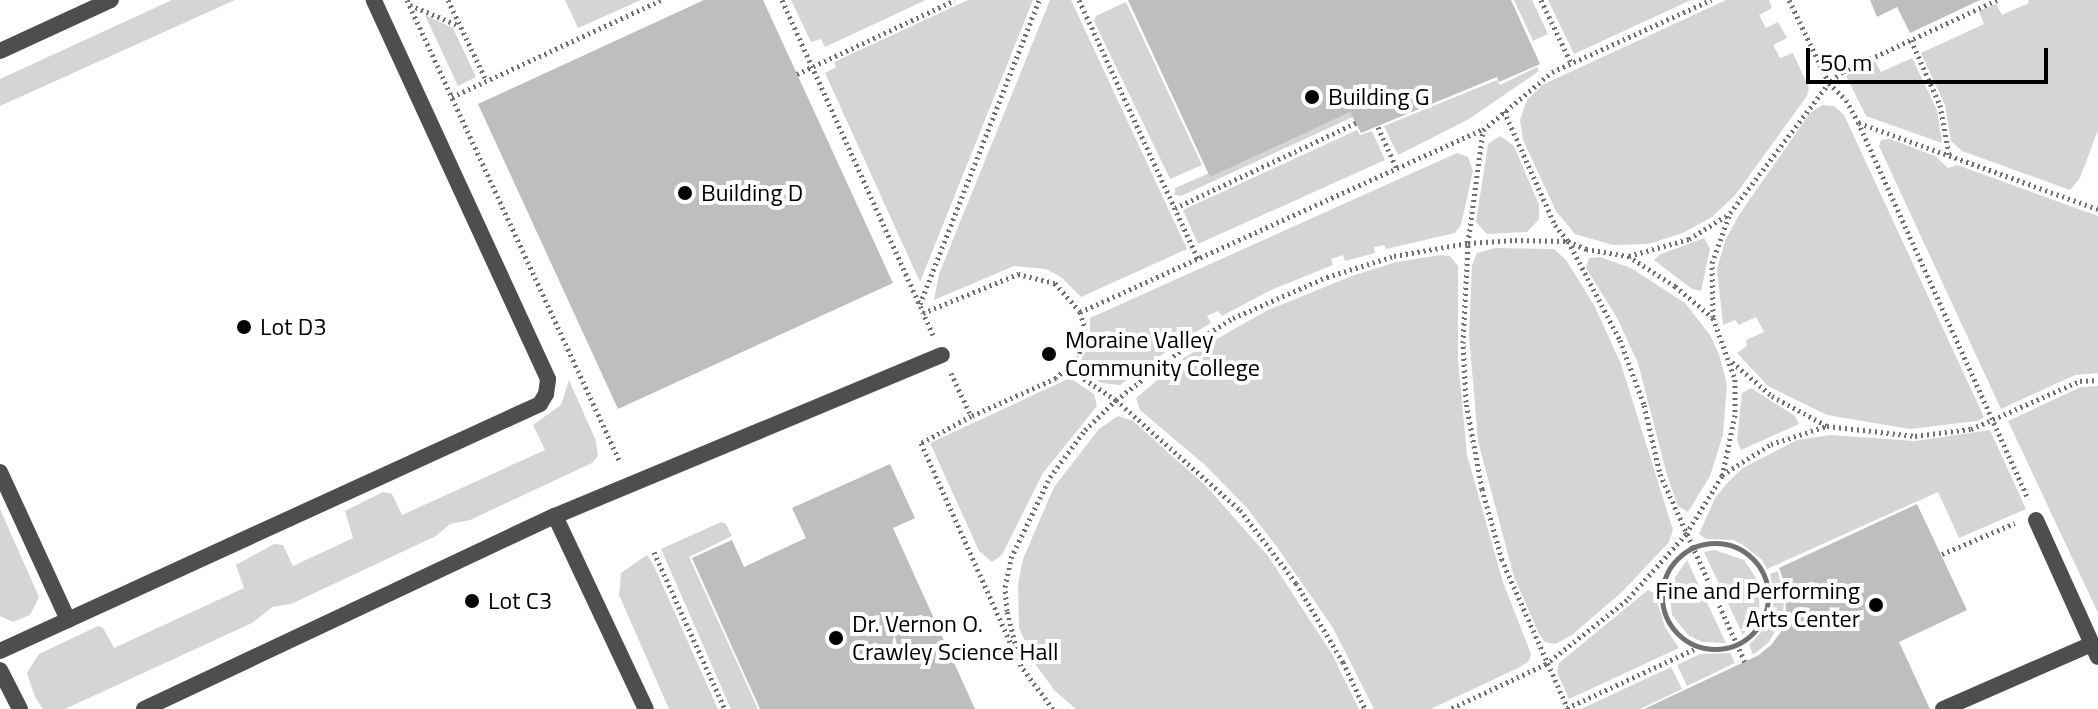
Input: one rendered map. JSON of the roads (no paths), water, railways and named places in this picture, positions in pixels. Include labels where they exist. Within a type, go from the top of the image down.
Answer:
[{"type":"street","points":[[0,51],[111,0]]},
{"type":"street","points":[[0,651],[540,404],[546,394],[548,379],[374,0]]},
{"type":"street","points":[[147,708],[555,516],[942,355]]},
{"type":"street","points":[[0,472],[68,620]]},
{"type":"street","points":[[555,516],[646,709]]},
{"type":"street","points":[[1943,709],[2095,650],[2035,517]]},
{"type":"street","points":[[0,670],[20,709]]},
{"type":"place","name":"Building G","points":[[1312,97]]},
{"type":"place","name":"Building D","points":[[685,193]]},
{"type":"place","name":"Lot D3","points":[[244,327]]},
{"type":"place","name":"Moraine Valley Community College","points":[[1049,354]]},
{"type":"place","name":"Lot C3","points":[[472,601]]},
{"type":"place","name":"Fine and Performing Arts Center","points":[[1876,605]]},
{"type":"place","name":"Dr. Vernon O. Crawley Science Hall","points":[[836,638]]}]
